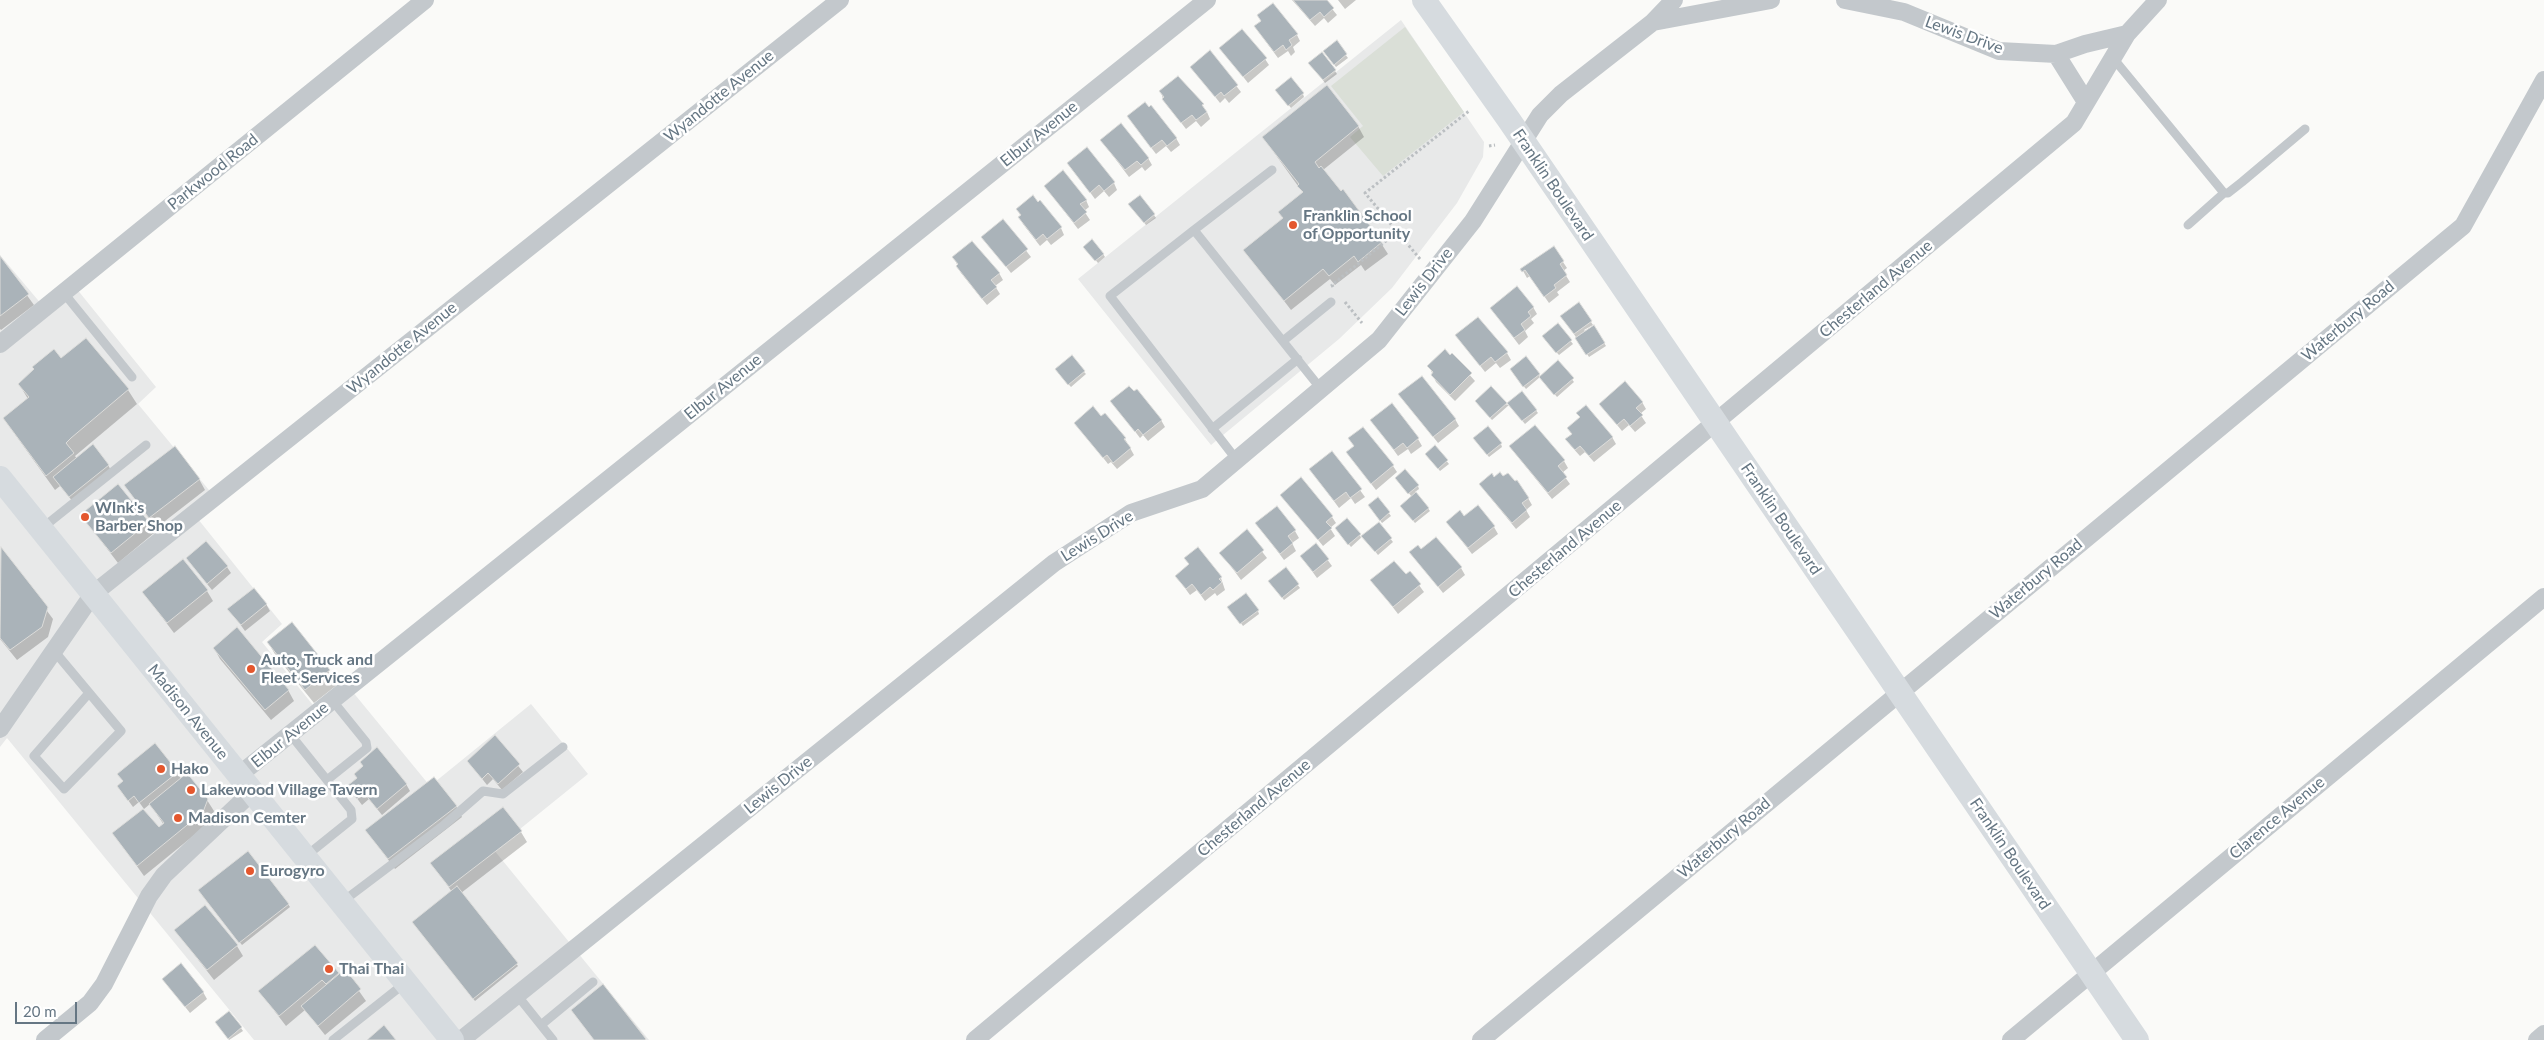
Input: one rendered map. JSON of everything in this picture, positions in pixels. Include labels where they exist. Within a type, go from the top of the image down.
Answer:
[{"type":"street","name":"Parkwood Road","points":[[0,344],[426,0]]},
{"type":"street","name":"Wyandotte Avenue","points":[[0,730],[94,594],[840,0]]},
{"type":"street","name":"Elbur Avenue","points":[[45,1040],[90,1003],[104,984],[149,896],[164,874],[290,734],[1206,0]]},
{"type":"street","name":"Franklin Boulevard","points":[[1424,0],[2137,1040]]},
{"type":"street","points":[[1653,22],[1674,0]]},
{"type":"street","name":"Lewis Drive","points":[[1845,0],[1904,12],[1999,51],[2056,54],[2085,44],[2127,34]]},
{"type":"street","points":[[2127,34],[2158,0]]},
{"type":"street","name":"Lewis Drive","points":[[461,1040],[1054,563],[1131,512],[1202,489],[1379,340],[1473,221],[1522,141],[1540,116],[1560,94],[1653,22],[1758,1]]},
{"type":"street","name":"Chesterland Avenue","points":[[975,1040],[2074,123],[2127,34]]},
{"type":"street","points":[[2056,54],[2086,102]]},
{"type":"street","name":"Waterbury Road","points":[[1481,1040],[2463,226],[2544,80]]},
{"type":"street","name":"Madison Avenue","points":[[0,478],[452,1040]]},
{"type":"street","name":"Clarence Avenue","points":[[2011,1040],[2544,597]]},
{"type":"street","points":[[2537,1040],[2544,1034]]},
{"type":"lane","points":[[2113,58],[2224,193]]},
{"type":"lane","points":[[2188,225],[2224,193],[2228,193],[2242,182],[2305,129]]},
{"type":"lane","points":[[1236,459],[1110,296],[1272,170]]},
{"type":"lane","points":[[1194,230],[1321,389]]},
{"type":"lane","points":[[63,292],[132,378]]},
{"type":"lane","points":[[1283,341],[1331,302]]},
{"type":"lane","points":[[1212,429],[1298,359]]},
{"type":"lane","points":[[41,529],[146,445]]},
{"type":"lane","points":[[55,652],[121,731],[64,789],[34,756],[89,693]]},
{"type":"lane","points":[[327,780],[366,748],[366,742],[332,700]]},
{"type":"lane","points":[[290,734],[351,810],[352,819],[305,857]]},
{"type":"lane","points":[[341,902],[444,825],[483,791],[503,794],[562,747]]},
{"type":"lane","points":[[333,1040],[406,982]]},
{"type":"lane","points":[[541,1026],[593,982]]},
{"type":"lane","points":[[516,995],[553,1040]]},
{"type":"path","points":[[1420,259],[1365,193],[1469,111]]},
{"type":"path","points":[[1489,146],[1495,145]]},
{"type":"path","points":[[1338,292],[1332,285],[1397,232]]},
{"type":"path","points":[[1344,300],[1362,323]]},
{"type":"shaded area","name":"Franklin School of Opportunity","points":[[1401,20],[1484,142],[1483,157],[1457,203],[1392,288],[1339,339],[1211,445],[1078,279]]},
{"type":"shaded area","points":[[1405,27],[1464,112],[1383,176],[1350,137],[1363,126],[1331,86]]},
{"type":"shaded area","points":[[0,255],[48,312],[76,288],[156,387],[138,404],[218,501],[198,519],[282,624],[262,642],[321,715],[352,691],[430,786],[531,704],[588,774],[494,850],[649,1040],[254,1040],[7,738],[0,747]]},
{"type":"building","points":[[1293,0],[1327,0],[1334,8],[1324,17],[1320,12],[1310,20]]},
{"type":"building","points":[[1273,3],[1298,34],[1289,40],[1292,45],[1286,50],[1283,45],[1274,52],[1254,26],[1261,21],[1257,15]]},
{"type":"building","points":[[1242,29],[1267,58],[1243,77],[1219,48]]},
{"type":"building","points":[[1337,40],[1347,54],[1334,65],[1323,51]]},
{"type":"building","points":[[1210,50],[1238,85],[1224,96],[1221,92],[1215,97],[1190,67]]},
{"type":"building","points":[[1322,52],[1336,70],[1323,80],[1308,63]]},
{"type":"building","points":[[1178,76],[1204,104],[1202,105],[1207,112],[1196,120],[1192,115],[1181,123],[1162,99],[1164,97],[1159,91]]},
{"type":"building","points":[[1291,77],[1304,93],[1288,106],[1275,90]]},
{"type":"building","points":[[1327,85],[1359,126],[1315,162],[1319,168],[1321,166],[1341,191],[1343,189],[1382,242],[1358,262],[1354,256],[1329,276],[1323,269],[1284,301],[1243,250],[1283,218],[1278,212],[1303,192],[1297,186],[1299,184],[1262,137]]},
{"type":"building","points":[[1145,102],[1149,107],[1151,105],[1177,138],[1167,146],[1162,140],[1151,148],[1127,116]]},
{"type":"building","points":[[1121,123],[1149,158],[1141,165],[1137,161],[1125,170],[1100,140]]},
{"type":"building","points":[[1087,147],[1115,182],[1104,191],[1099,185],[1090,193],[1067,163]]},
{"type":"building","points":[[1063,170],[1087,200],[1080,204],[1087,212],[1074,223],[1044,186]]},
{"type":"building","points":[[1033,195],[1038,202],[1040,200],[1062,227],[1047,239],[1043,234],[1036,240],[1018,217],[1021,215],[1016,209]]},
{"type":"building","points":[[1140,195],[1155,214],[1144,223],[1128,204]]},
{"type":"building","points":[[1003,219],[1028,249],[1006,267],[981,237]]},
{"type":"building","points":[[1092,239],[1104,254],[1095,261],[1083,247]]},
{"type":"building","points":[[972,241],[1000,273],[991,280],[997,287],[982,299],[956,266],[958,264],[952,257]]},
{"type":"building","points":[[1554,246],[1564,261],[1560,264],[1567,275],[1554,285],[1556,288],[1544,297],[1525,270],[1522,272],[1520,269]]},
{"type":"building","points":[[0,256],[29,294],[0,316]]},
{"type":"building","points":[[1517,286],[1534,307],[1528,312],[1531,316],[1521,324],[1525,330],[1514,338],[1490,308]]},
{"type":"building","points":[[1579,302],[1592,321],[1574,334],[1560,316]]},
{"type":"building","points":[[1478,317],[1508,352],[1495,362],[1491,357],[1480,366],[1455,335]]},
{"type":"building","points":[[1558,323],[1572,340],[1556,353],[1542,336]]},
{"type":"building","points":[[1594,325],[1605,343],[1586,355],[1575,338]]},
{"type":"building","points":[[86,338],[129,389],[66,443],[74,453],[46,476],[3,418],[29,397],[18,384],[34,369],[32,367],[54,349],[61,358]]},
{"type":"building","points":[[1445,349],[1450,355],[1452,353],[1472,373],[1450,395],[1431,375],[1433,372],[1427,366]]},
{"type":"building","points":[[1072,355],[1085,371],[1068,385],[1055,369]]},
{"type":"building","points":[[1526,356],[1540,374],[1523,387],[1510,369]]},
{"type":"building","points":[[1558,360],[1574,378],[1554,395],[1539,377]]},
{"type":"building","points":[[1422,376],[1456,419],[1433,437],[1398,394]]},
{"type":"building","points":[[1625,381],[1643,402],[1636,408],[1643,415],[1630,426],[1624,419],[1617,425],[1599,404]]},
{"type":"building","points":[[1129,386],[1134,391],[1137,389],[1162,420],[1143,435],[1138,429],[1135,432],[1110,401]]},
{"type":"building","points":[[1491,386],[1507,403],[1490,418],[1475,401]]},
{"type":"building","points":[[1522,391],[1537,410],[1522,421],[1507,403]]},
{"type":"building","points":[[1392,403],[1419,438],[1407,448],[1403,443],[1394,450],[1370,420]]},
{"type":"building","points":[[1586,405],[1613,437],[1589,456],[1580,446],[1575,450],[1565,439],[1572,434],[1567,428],[1580,417],[1576,413]]},
{"type":"building","points":[[1093,406],[1101,416],[1105,413],[1126,438],[1124,439],[1131,448],[1113,463],[1107,455],[1103,458],[1074,423]]},
{"type":"building","points":[[1535,425],[1565,460],[1558,466],[1567,477],[1548,493],[1509,446]]},
{"type":"building","points":[[1488,426],[1502,443],[1487,455],[1473,438]]},
{"type":"building","points":[[1363,427],[1394,465],[1371,484],[1346,452],[1354,446],[1348,438]]},
{"type":"building","points":[[93,444],[109,465],[69,497],[53,477]]},
{"type":"building","points":[[1435,445],[1448,460],[1438,469],[1425,454]]},
{"type":"building","points":[[175,446],[200,479],[149,518],[124,485]]},
{"type":"building","points":[[1332,451],[1362,489],[1350,498],[1346,492],[1334,501],[1309,469]]},
{"type":"building","points":[[1405,469],[1419,485],[1408,494],[1395,478]]},
{"type":"building","points":[[1500,472],[1503,476],[1508,473],[1515,481],[1517,480],[1529,498],[1522,503],[1527,510],[1512,523],[1479,484],[1492,473],[1494,477]]},
{"type":"building","points":[[1301,477],[1333,516],[1326,522],[1332,528],[1318,540],[1280,495]]},
{"type":"building","points":[[118,484],[149,522],[111,553],[80,515]]},
{"type":"building","points":[[1416,492],[1429,508],[1413,521],[1400,506]]},
{"type":"building","points":[[1378,497],[1390,512],[1380,521],[1368,505]]},
{"type":"building","points":[[1478,505],[1495,526],[1468,548],[1446,522],[1460,510],[1464,516]]},
{"type":"building","points":[[1277,506],[1296,530],[1288,536],[1293,543],[1280,554],[1255,523]]},
{"type":"building","points":[[1347,518],[1361,534],[1348,545],[1335,528]]},
{"type":"building","points":[[1379,522],[1392,538],[1375,552],[1361,536]]},
{"type":"building","points":[[1247,529],[1264,550],[1237,573],[1219,553]]},
{"type":"building","points":[[1436,537],[1462,567],[1438,587],[1409,552],[1418,545],[1421,549]]},
{"type":"building","points":[[206,541],[228,566],[207,584],[186,558]]},
{"type":"building","points":[[1316,543],[1329,559],[1313,572],[1300,556]]},
{"type":"building","points":[[1,547],[48,607],[42,627],[10,650],[0,638]]},
{"type":"building","points":[[1198,547],[1222,577],[1219,579],[1222,582],[1213,590],[1210,587],[1201,595],[1192,584],[1186,589],[1175,576],[1189,564],[1184,558]]},
{"type":"building","points":[[183,559],[208,590],[167,623],[142,592]]},
{"type":"building","points":[[1394,561],[1406,574],[1410,571],[1421,584],[1393,607],[1370,580]]},
{"type":"building","points":[[1286,567],[1299,584],[1282,598],[1268,581]]},
{"type":"building","points":[[254,588],[267,604],[241,625],[227,609]]},
{"type":"building","points":[[1246,593],[1259,610],[1240,624],[1227,607]]},
{"type":"building","points":[[292,622],[330,670],[305,690],[267,642]]},
{"type":"building","name":"Auto, Truck and Fleet Services","points":[[237,627],[289,690],[265,710],[213,648]]},
{"type":"building","points":[[495,735],[520,764],[498,784],[488,773],[482,779],[467,761]]},
{"type":"building","points":[[155,743],[178,772],[139,803],[134,796],[128,801],[117,786],[123,781],[117,774]]},
{"type":"building","points":[[377,747],[407,784],[377,809],[364,793],[357,799],[347,786],[357,778],[354,774],[363,766],[360,762]]},
{"type":"building","name":"Madison Cemter","points":[[187,773],[208,799],[203,812],[137,866],[112,833],[143,809],[159,827],[164,823],[149,804]]},
{"type":"building","points":[[434,777],[457,806],[388,859],[365,830]]},
{"type":"building","points":[[503,807],[522,831],[449,887],[430,863]]},
{"type":"building","points":[[248,851],[289,904],[239,943],[198,890]]},
{"type":"building","points":[[457,886],[518,963],[473,999],[412,922]]},
{"type":"building","points":[[205,905],[238,945],[207,970],[174,930]]},
{"type":"building","points":[[315,945],[339,973],[326,984],[322,980],[279,1016],[258,991]]},
{"type":"building","points":[[181,963],[204,992],[185,1007],[162,979]]},
{"type":"building","points":[[345,969],[361,989],[318,1026],[301,1006]]},
{"type":"building","points":[[603,984],[645,1040],[594,1040],[571,1010]]},
{"type":"building","points":[[229,1011],[242,1027],[228,1039],[215,1022]]},
{"type":"building","points":[[384,1025],[396,1040],[367,1040]]},
{"type":"place","name":"Franklin School of Opportunity","points":[[1293,225]]},
{"type":"place","name":"WInk's Barber Shop","points":[[85,517]]},
{"type":"place","name":"Auto, Truck and Fleet Services","points":[[251,669]]},
{"type":"place","name":"Hako","points":[[161,769]]},
{"type":"place","name":"Lakewood Village Tavern","points":[[191,790]]},
{"type":"place","name":"Madison Cemter","points":[[178,818]]},
{"type":"place","name":"Eurogyro","points":[[250,871]]},
{"type":"place","name":"Thai Thai","points":[[329,969]]}]
